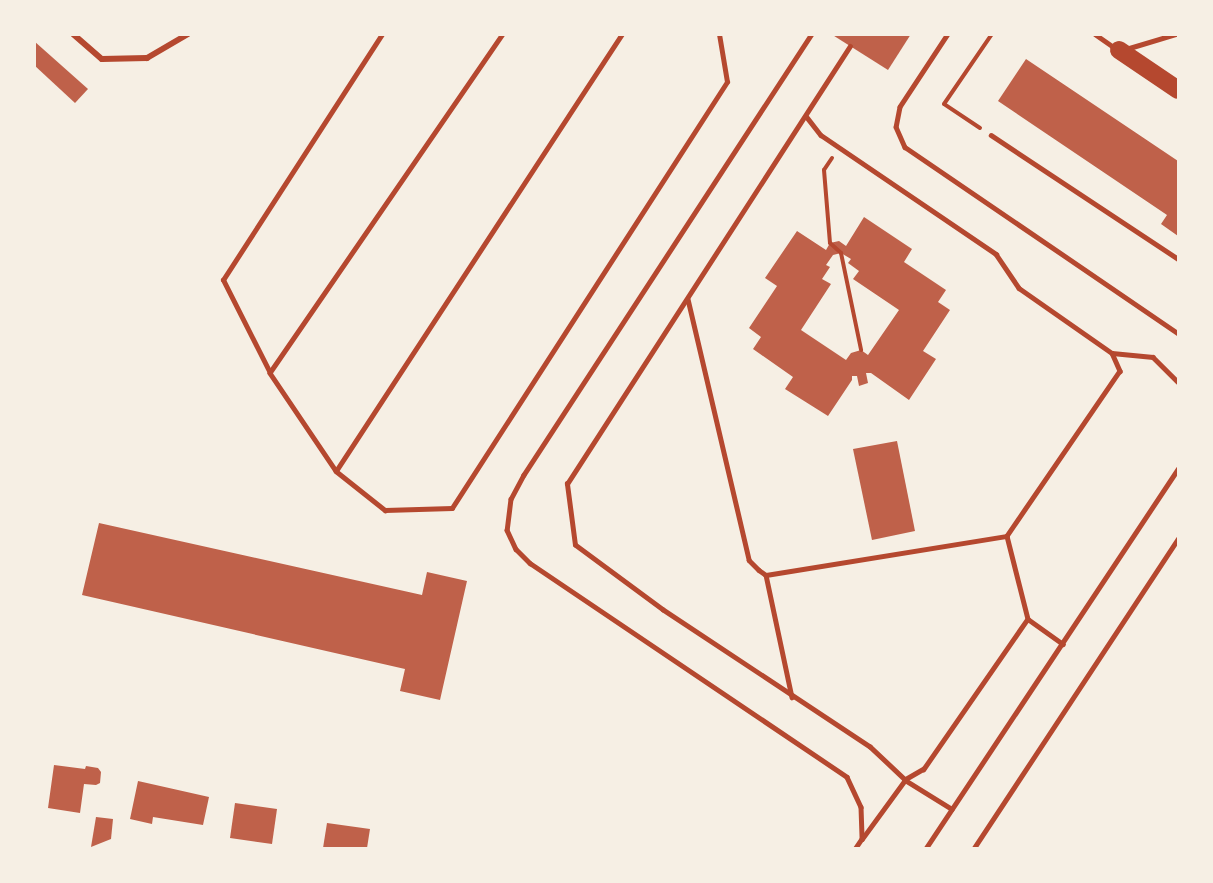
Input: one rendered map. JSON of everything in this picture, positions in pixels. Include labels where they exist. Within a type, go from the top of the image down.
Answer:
[{"type":"highway","points":[[1119,50],[1179,90]]},
{"type":"street","points":[[73,34],[102,59],[147,58],[188,34]]},
{"type":"lane","points":[[382,34],[223,280],[270,373],[336,471],[385,510],[452,508],[726,82],[719,34]]},
{"type":"lane","points":[[270,373],[503,34]]},
{"type":"lane","points":[[336,471],[622,34]]},
{"type":"lane","points":[[812,34],[524,475],[511,499],[507,530],[516,549],[530,563],[847,777],[861,807],[862,839]]},
{"type":"lane","points":[[948,34],[900,107],[896,127],[905,147],[1179,333]]},
{"type":"lane","points":[[1095,34],[1119,50],[1176,34]]},
{"type":"lane","points":[[850,46],[567,484],[575,545],[663,610],[870,747],[905,780],[952,809]]},
{"type":"lane","points":[[806,116],[821,135],[996,255],[1019,288],[1112,353],[1153,357],[1179,382]]},
{"type":"lane","points":[[991,135],[1179,259]]},
{"type":"lane","points":[[688,299],[749,560],[766,575],[792,697]]},
{"type":"lane","points":[[766,575],[1007,537],[1120,371],[1112,353]]},
{"type":"lane","points":[[926,849],[1179,469]]},
{"type":"lane","points":[[1007,537],[1029,619],[1063,644]]},
{"type":"lane","points":[[974,849],[1179,539]]},
{"type":"lane","points":[[856,849],[905,780],[924,769],[1029,619]]},
{"type":"path","points":[[991,135],[944,104],[992,34]]},
{"type":"path","points":[[840,148],[824,170],[830,243],[841,252],[861,350]]},
{"type":"building","points":[[831,34],[911,34],[888,70]]},
{"type":"building","points":[[34,41],[88,89],[75,103],[34,65]]},
{"type":"building","points":[[1026,59],[1178,161],[1178,236],[1161,224],[1167,215],[998,101]]},
{"type":"building","points":[[864,217],[912,249],[904,262],[946,290],[938,302],[950,310],[923,351],[936,359],[909,400],[871,373],[866,373],[868,383],[859,386],[857,376],[852,376],[852,380],[828,416],[785,389],[793,377],[753,349],[761,337],[749,328],[777,286],[765,278],[797,231],[826,250],[830,243],[839,241],[846,246]],"holes":[[[841,253],[851,259],[848,263],[859,271],[853,279],[899,310],[868,355],[861,350],[851,353],[846,360],[801,330],[831,284],[822,279],[830,267],[826,265],[833,255]]]},
{"type":"building","points":[[897,441],[915,531],[872,540],[853,449]]},
{"type":"building","points":[[99,523],[422,595],[427,572],[467,581],[440,700],[400,691],[405,669],[82,595]]},
{"type":"building","points":[[54,765],[85,769],[86,766],[98,768],[101,772],[100,783],[84,784],[80,813],[48,808]]},
{"type":"building","points":[[138,781],[209,797],[203,825],[153,817],[152,824],[130,819]]},
{"type":"building","points":[[235,803],[277,809],[272,844],[230,838]]},
{"type":"building","points":[[96,817],[113,819],[111,839],[91,847]]},
{"type":"building","points":[[327,823],[370,829],[367,848],[323,848]]}]
